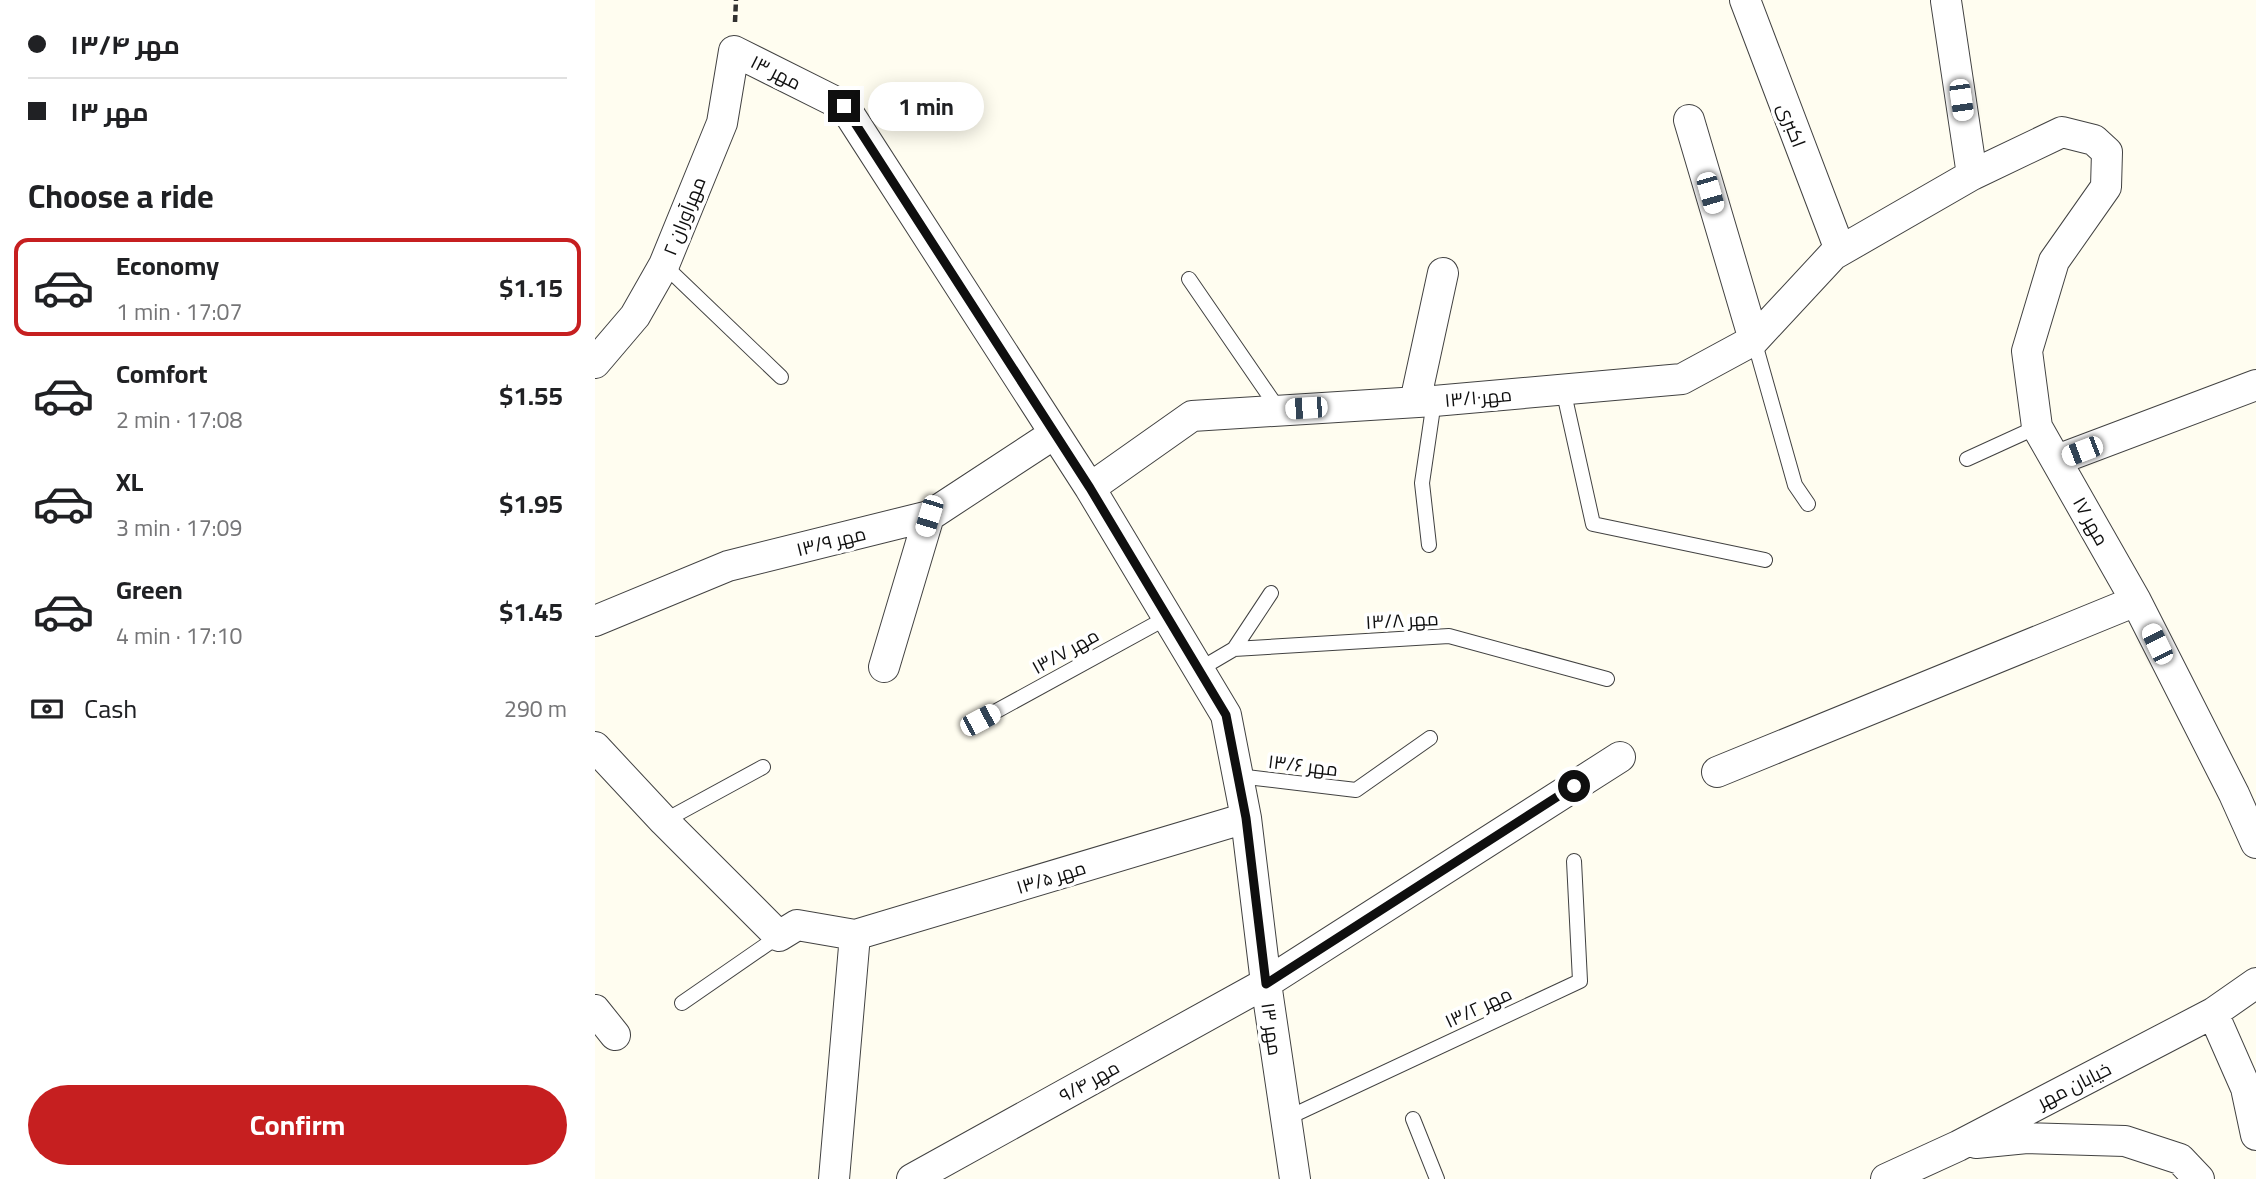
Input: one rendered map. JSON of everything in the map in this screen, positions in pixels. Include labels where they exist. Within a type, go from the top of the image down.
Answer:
[{"type":"street","name":"اکبری","points":[[1745,0],[1840,250]]},
{"type":"street","points":[[1946,1],[1972,175]]},
{"type":"street","name":"مهرآوران ۲","points":[[595,363],[635,316],[664,265],[722,123],[734,51]]},
{"type":"street","name":"مهر ۱۳","points":[[734,51],[844,106],[1090,488],[1226,715],[1246,818],[1266,984],[1295,1179]]},
{"type":"street","points":[[1689,120],[1754,340]]},
{"type":"street","name":"مهر۱۳/۱۰","points":[[1090,488],[1192,416],[1425,401],[1682,379],[1754,340],[1840,250],[1972,175],[2063,132],[2094,140],[2108,152]]},
{"type":"street","name":"مهر ۱۷","points":[[2108,152],[2106,187],[2054,261],[2027,351],[2037,427],[2136,601],[2256,843]]},
{"type":"street","points":[[1425,401],[1443,273]]},
{"type":"street","points":[[2057,460],[2256,385]]},
{"type":"street","name":"مهر ۱۳/۹","points":[[595,621],[728,566],[929,516],[1053,434]]},
{"type":"street","points":[[884,667],[929,516]]},
{"type":"street","points":[[1717,772],[2136,601]]},
{"type":"street","points":[[595,747],[664,821],[779,936],[797,925],[856,935],[834,1179]]},
{"type":"street","name":"مهر ۹/۴","points":[[912,1179],[1266,984],[1620,757]]},
{"type":"street","name":"مهر ۱۳/۵","points":[[856,935],[1246,818]]},
{"type":"street","name":"خیابان مهر","points":[[1886,1179],[1958,1146],[2213,1013],[2256,983]]},
{"type":"street","points":[[595,1010],[615,1035]]},
{"type":"street","points":[[2213,1013],[2246,1088],[2256,1135]]},
{"type":"street","points":[[1958,1146],[2027,1138],[2125,1141],[2180,1159],[2199,1179]]},
{"type":"lane","points":[[664,265],[781,377]]},
{"type":"lane","points":[[1189,279],[1279,410]]},
{"type":"lane","points":[[1754,340],[1795,485],[1808,504]]},
{"type":"lane","points":[[1563,389],[1593,524],[1765,560]]},
{"type":"lane","points":[[1425,401],[1422,483],[1429,545]]},
{"type":"lane","points":[[1967,459],[2037,427]]},
{"type":"lane","points":[[1234,649],[1271,593]]},
{"type":"lane","name":"مهر ۱۳/۷","points":[[980,720],[1168,617]]},
{"type":"lane","name":"مهر ۱۳/۸","points":[[1200,669],[1234,649],[1449,636],[1607,679]]},
{"type":"lane","name":"مهر ۱۳/۶","points":[[1238,776],[1356,790],[1430,738]]},
{"type":"lane","points":[[664,821],[763,768]]},
{"type":"lane","name":"مهر ۱۳/۲","points":[[1285,1119],[1580,981],[1574,861]]},
{"type":"lane","points":[[682,1003],[779,936]]},
{"type":"lane","points":[[1413,1119],[1437,1179]]},
{"type":"route","points":[[844,106],[1090,488],[1226,715],[1246,818],[1266,984],[1574,786]]}]
